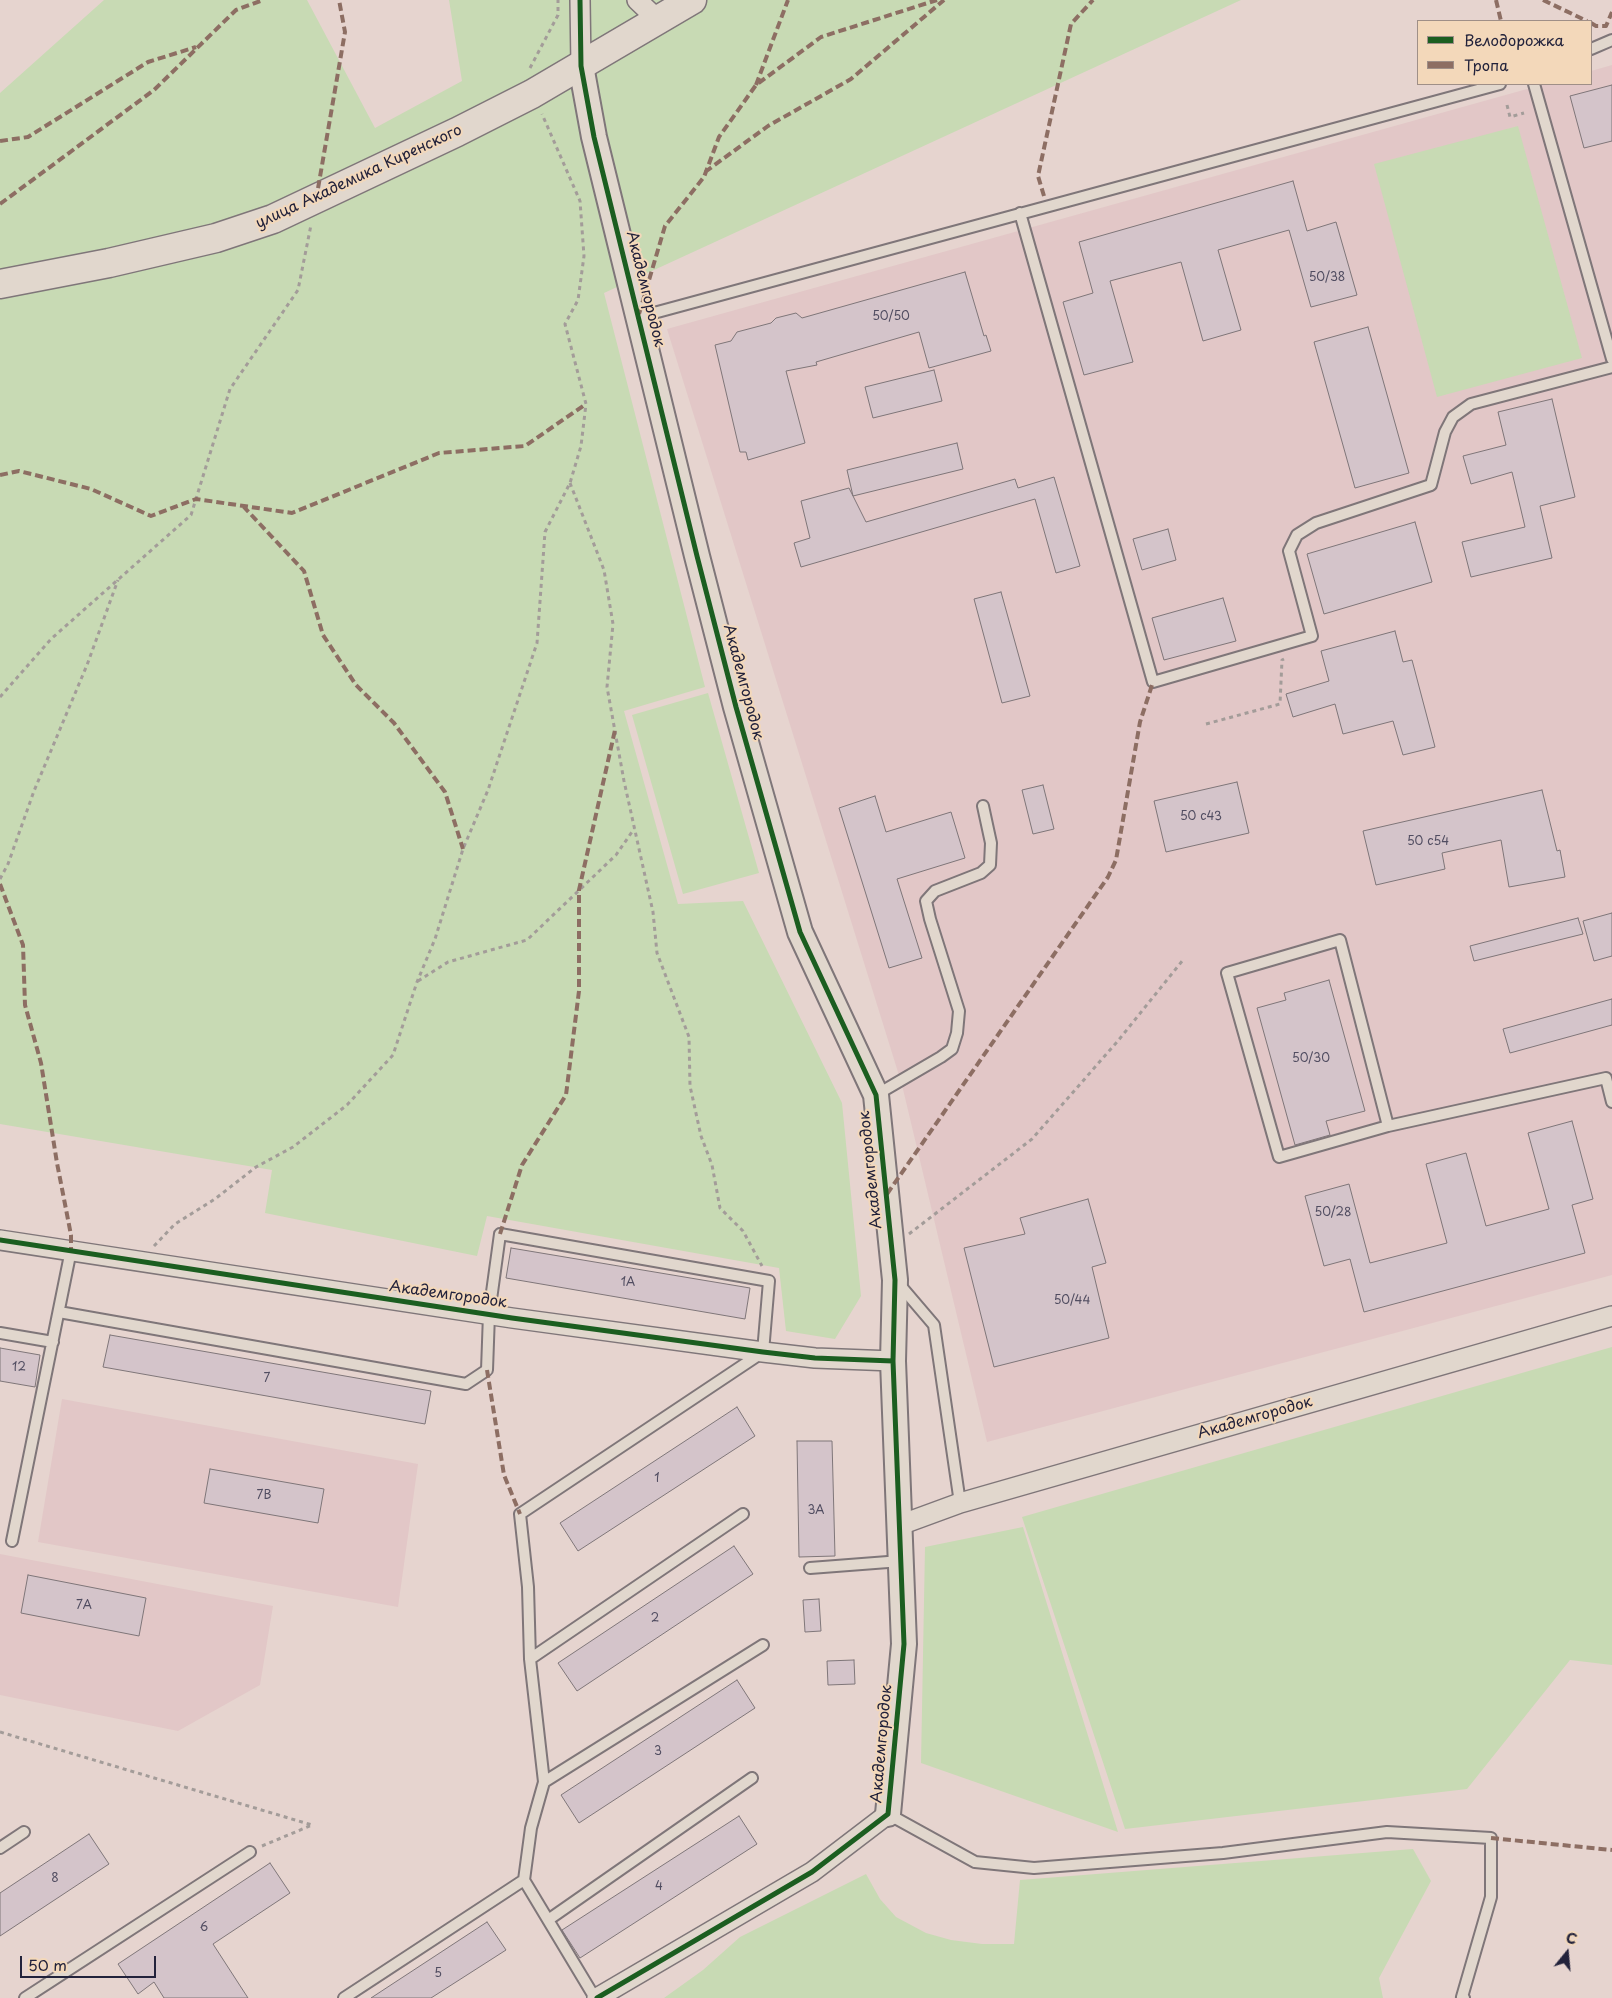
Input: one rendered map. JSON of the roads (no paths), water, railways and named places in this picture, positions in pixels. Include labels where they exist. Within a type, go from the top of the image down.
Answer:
[{"type":"main road","name":"улица Академика Киренского","points":[[0,284],[109,263],[216,238],[273,219],[457,132],[532,94],[692,0]]},
{"type":"street","name":"Академгородок","points":[[580,0],[581,66],[594,137],[696,556],[733,698],[800,932],[876,1095],[895,1280],[893,1361],[904,1644],[888,1814],[812,1872],[596,1998]]},
{"type":"street","points":[[637,0],[657,19]]},
{"type":"street","name":"Академгородок","points":[[0,1240],[489,1314],[763,1352],[815,1358],[893,1361]]},
{"type":"street","name":"Академгородок","points":[[900,1525],[960,1503],[1612,1316]]},
{"type":"lane","points":[[1592,49],[1612,40]]},
{"type":"lane","points":[[639,317],[1496,85]]},
{"type":"lane","points":[[1534,85],[1612,359]]},
{"type":"lane","points":[[1020,213],[1153,682],[1312,636],[1289,551],[1297,535],[1316,523],[1431,485],[1445,432],[1454,417],[1471,404],[1612,367]]},
{"type":"lane","points":[[876,1095],[952,1049],[958,1033],[959,1011],[926,901],[936,891],[981,873],[990,864],[992,843],[983,806]]},
{"type":"lane","points":[[1388,1126],[1340,940],[1227,973],[1279,1157],[1388,1126],[1606,1078],[1612,1102]]},
{"type":"lane","points":[[59,1312],[466,1384],[487,1370],[489,1314],[500,1234],[769,1280],[763,1352],[520,1514],[528,1587],[530,1659],[544,1782],[531,1828],[524,1880],[596,1998]]},
{"type":"lane","points":[[12,1541],[71,1250]]},
{"type":"lane","points":[[895,1280],[934,1325],[960,1503]]},
{"type":"lane","points":[[0,1333],[53,1342]]},
{"type":"lane","points":[[530,1659],[743,1514]]},
{"type":"lane","points":[[810,1568],[901,1560]]},
{"type":"lane","points":[[544,1782],[763,1645]]},
{"type":"lane","points":[[548,1920],[752,1778]]},
{"type":"lane","points":[[888,1814],[975,1862],[1034,1868],[1223,1852],[1387,1832],[1491,1838],[1491,1897],[1462,1998],[1464,1998]]},
{"type":"lane","points":[[0,1848],[24,1832]]},
{"type":"lane","points":[[25,1998],[250,1852]]},
{"type":"lane","points":[[344,1998],[524,1880]]}]
